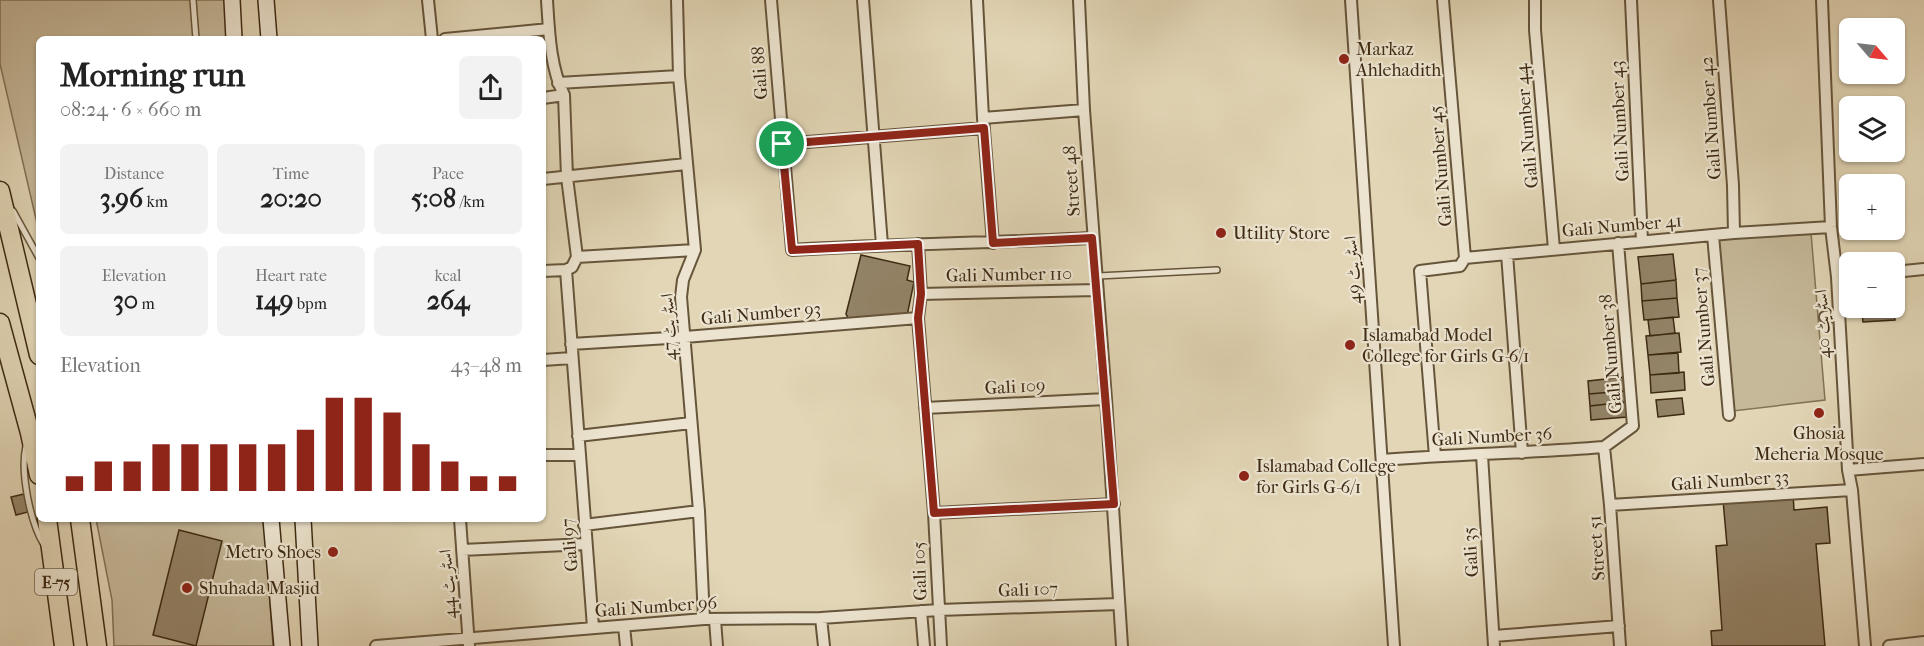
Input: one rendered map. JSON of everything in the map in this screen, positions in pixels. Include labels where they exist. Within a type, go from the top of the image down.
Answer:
[{"type":"highway","points":[[0,190],[36,342]]},
{"type":"highway","points":[[0,323],[36,462]]},
{"type":"highway","name":"E-75","points":[[47,522],[64,646]]},
{"type":"highway","name":"E-75","points":[[81,522],[97,646]]},
{"type":"main road","points":[[231,0],[234,36]]},
{"type":"main road","points":[[266,0],[269,36]]},
{"type":"main road","points":[[271,522],[282,646]]},
{"type":"main road","points":[[303,522],[310,646]]},
{"type":"street","points":[[428,0],[432,36]]},
{"type":"street","points":[[546,0],[558,83],[564,95],[567,177],[577,257],[572,267],[566,270],[546,271]]},
{"type":"street","name":"اسٹریٹ 47","points":[[676,0],[679,75],[695,250],[686,273],[681,297],[709,619],[717,646]]},
{"type":"street","name":"Gali 88","points":[[771,0],[792,250],[882,245]]},
{"type":"street","points":[[864,0],[882,245],[1092,238]]},
{"type":"street","points":[[977,0],[983,123],[993,243]]},
{"type":"street","name":"Street 48","points":[[1079,0],[1092,238],[1114,504],[1122,646]]},
{"type":"street","name":"اسٹریٹ 49","points":[[1351,0],[1394,646]]},
{"type":"street","name":"Gali Number 45","points":[[1443,0],[1465,258]]},
{"type":"street","name":"Gali Number 44","points":[[1535,0],[1535,30],[1554,249]]},
{"type":"street","name":"Gali Number 43","points":[[1631,0],[1642,241]]},
{"type":"street","name":"Gali Number 42","points":[[1719,0],[1734,233]]},
{"type":"street","name":"اسٹریٹ 40","points":[[1822,0],[1832,226],[1839,315]]},
{"type":"street","points":[[476,36],[549,29]]},
{"type":"street","points":[[558,83],[679,75]]},
{"type":"street","points":[[546,98],[564,95]]},
{"type":"street","points":[[782,144],[873,136],[1084,110]]},
{"type":"street","points":[[546,179],[686,164]]},
{"type":"street","name":"Gali Number 41","points":[[1435,456],[1420,271],[1460,266],[1465,258],[1832,226]]},
{"type":"street","name":"Gali Number 37","points":[[1713,235],[1729,415]]},
{"type":"street","name":"Gali Number 38","points":[[1604,447],[1634,426],[1618,243]]},
{"type":"street","name":"Gali 105","points":[[918,244],[921,294],[918,318],[934,513],[941,646]]},
{"type":"street","points":[[577,257],[695,250]]},
{"type":"street","points":[[1506,254],[1522,453]]},
{"type":"street","points":[[1905,271],[1924,269]]},
{"type":"street","name":"Gali 97","points":[[566,270],[593,627]]},
{"type":"street","name":"Gali Number 110","points":[[921,294],[1097,290]]},
{"type":"street","points":[[1825,317],[1839,315]]},
{"type":"street","name":"Gali Number 93","points":[[571,344],[918,318]]},
{"type":"street","name":"اسٹریٹ 40","points":[[1839,318],[1848,470],[1852,490],[1865,646]]},
{"type":"street","points":[[546,360],[572,358]]},
{"type":"street","name":"Gali 109","points":[[925,408],[1106,399]]},
{"type":"street","points":[[578,436],[691,423]]},
{"type":"street","name":"Gali Number 36","points":[[1382,460],[1604,447]]},
{"type":"street","name":"Street 51","points":[[1604,447],[1620,646]]},
{"type":"street","points":[[546,455],[579,455]]},
{"type":"street","name":"Gali 35","points":[[1482,455],[1494,641]]},
{"type":"street","points":[[1848,470],[1924,464]]},
{"type":"street","name":"Gali Number 33","points":[[1610,505],[1852,490]]},
{"type":"street","points":[[934,513],[1114,504]]},
{"type":"street","points":[[584,525],[699,512]]},
{"type":"street","name":"اسٹریٹ 44","points":[[460,522],[468,642]]},
{"type":"street","points":[[462,550],[586,544]]},
{"type":"street","name":"Gali 107","points":[[939,610],[1119,604]]},
{"type":"street","name":"Gali Number 96","points":[[376,646],[468,642],[593,627],[709,619],[821,618],[939,610]]},
{"type":"street","points":[[921,611],[924,646]]},
{"type":"street","points":[[821,618],[824,646]]},
{"type":"street","points":[[624,626],[626,646]]},
{"type":"street","points":[[1494,641],[1619,626]]},
{"type":"street","points":[[539,634],[540,646]]},
{"type":"street","points":[[1889,646],[1924,642]]},
{"type":"lane","points":[[193,0],[196,36]]},
{"type":"lane","points":[[0,190],[36,253]]},
{"type":"lane","points":[[1096,276],[1217,270]]},
{"type":"lane","points":[[30,433],[23,458],[24,472],[34,522],[53,562]]},
{"type":"shaded area","points":[[0,0],[226,0],[229,36],[36,36],[36,219],[0,64]]},
{"type":"shaded area","points":[[1811,233],[1825,400],[1733,411],[1717,237]]},
{"type":"shaded area","points":[[97,522],[264,522],[273,646],[114,646],[112,600]]},
{"type":"building","points":[[1673,254],[1676,280],[1641,284],[1638,257]]},
{"type":"building","points":[[861,255],[910,266],[907,280],[914,282],[907,316],[848,318],[846,314]]},
{"type":"building","points":[[1676,280],[1677,298],[1642,301],[1641,284]]},
{"type":"building","points":[[1677,298],[1679,317],[1644,320],[1642,301]]},
{"type":"building","points":[[1673,317],[1675,333],[1650,336],[1648,320]]},
{"type":"building","points":[[1863,318],[1895,318],[1895,320],[1863,322]]},
{"type":"building","points":[[1679,333],[1681,352],[1648,355],[1646,336]]},
{"type":"building","points":[[1678,353],[1679,373],[1650,375],[1648,355]]},
{"type":"building","points":[[1684,372],[1685,390],[1651,393],[1650,375]]},
{"type":"building","points":[[1624,377],[1625,391],[1589,394],[1588,381]]},
{"type":"building","points":[[1625,391],[1626,402],[1590,406],[1589,394]]},
{"type":"building","points":[[1682,398],[1684,414],[1658,417],[1656,400]]},
{"type":"building","points":[[1626,402],[1627,417],[1591,420],[1590,406]]},
{"type":"building","points":[[24,494],[28,512],[16,515],[11,497]]},
{"type":"building","points":[[1793,494],[1794,510],[1827,507],[1830,543],[1816,544],[1825,646],[1712,646],[1711,631],[1722,630],[1716,546],[1727,545],[1723,500]]},
{"type":"building","name":"Shuhada Masjid","points":[[179,530],[222,541],[196,646],[153,635]]},
{"type":"place","name":"Markaz Ahlehadith","points":[[1344,59]]},
{"type":"place","name":"Utility Store","points":[[1221,233]]},
{"type":"place","name":"Islamabad Model College for Girls G-6/1","points":[[1350,345]]},
{"type":"place","name":"Ghosia Meheria Mosque","points":[[1819,413]]},
{"type":"place","name":"Islamabad College for Girls G-6/1","points":[[1244,476]]},
{"type":"place","name":"Metro Shoes","points":[[333,552]]},
{"type":"place","name":"Shuhada Masjid","points":[[187,588]]},
{"type":"route","points":[[984,128],[993,243],[1092,238],[1114,504],[934,513],[918,318],[921,294],[918,244],[792,250],[782,144],[984,128]]}]
